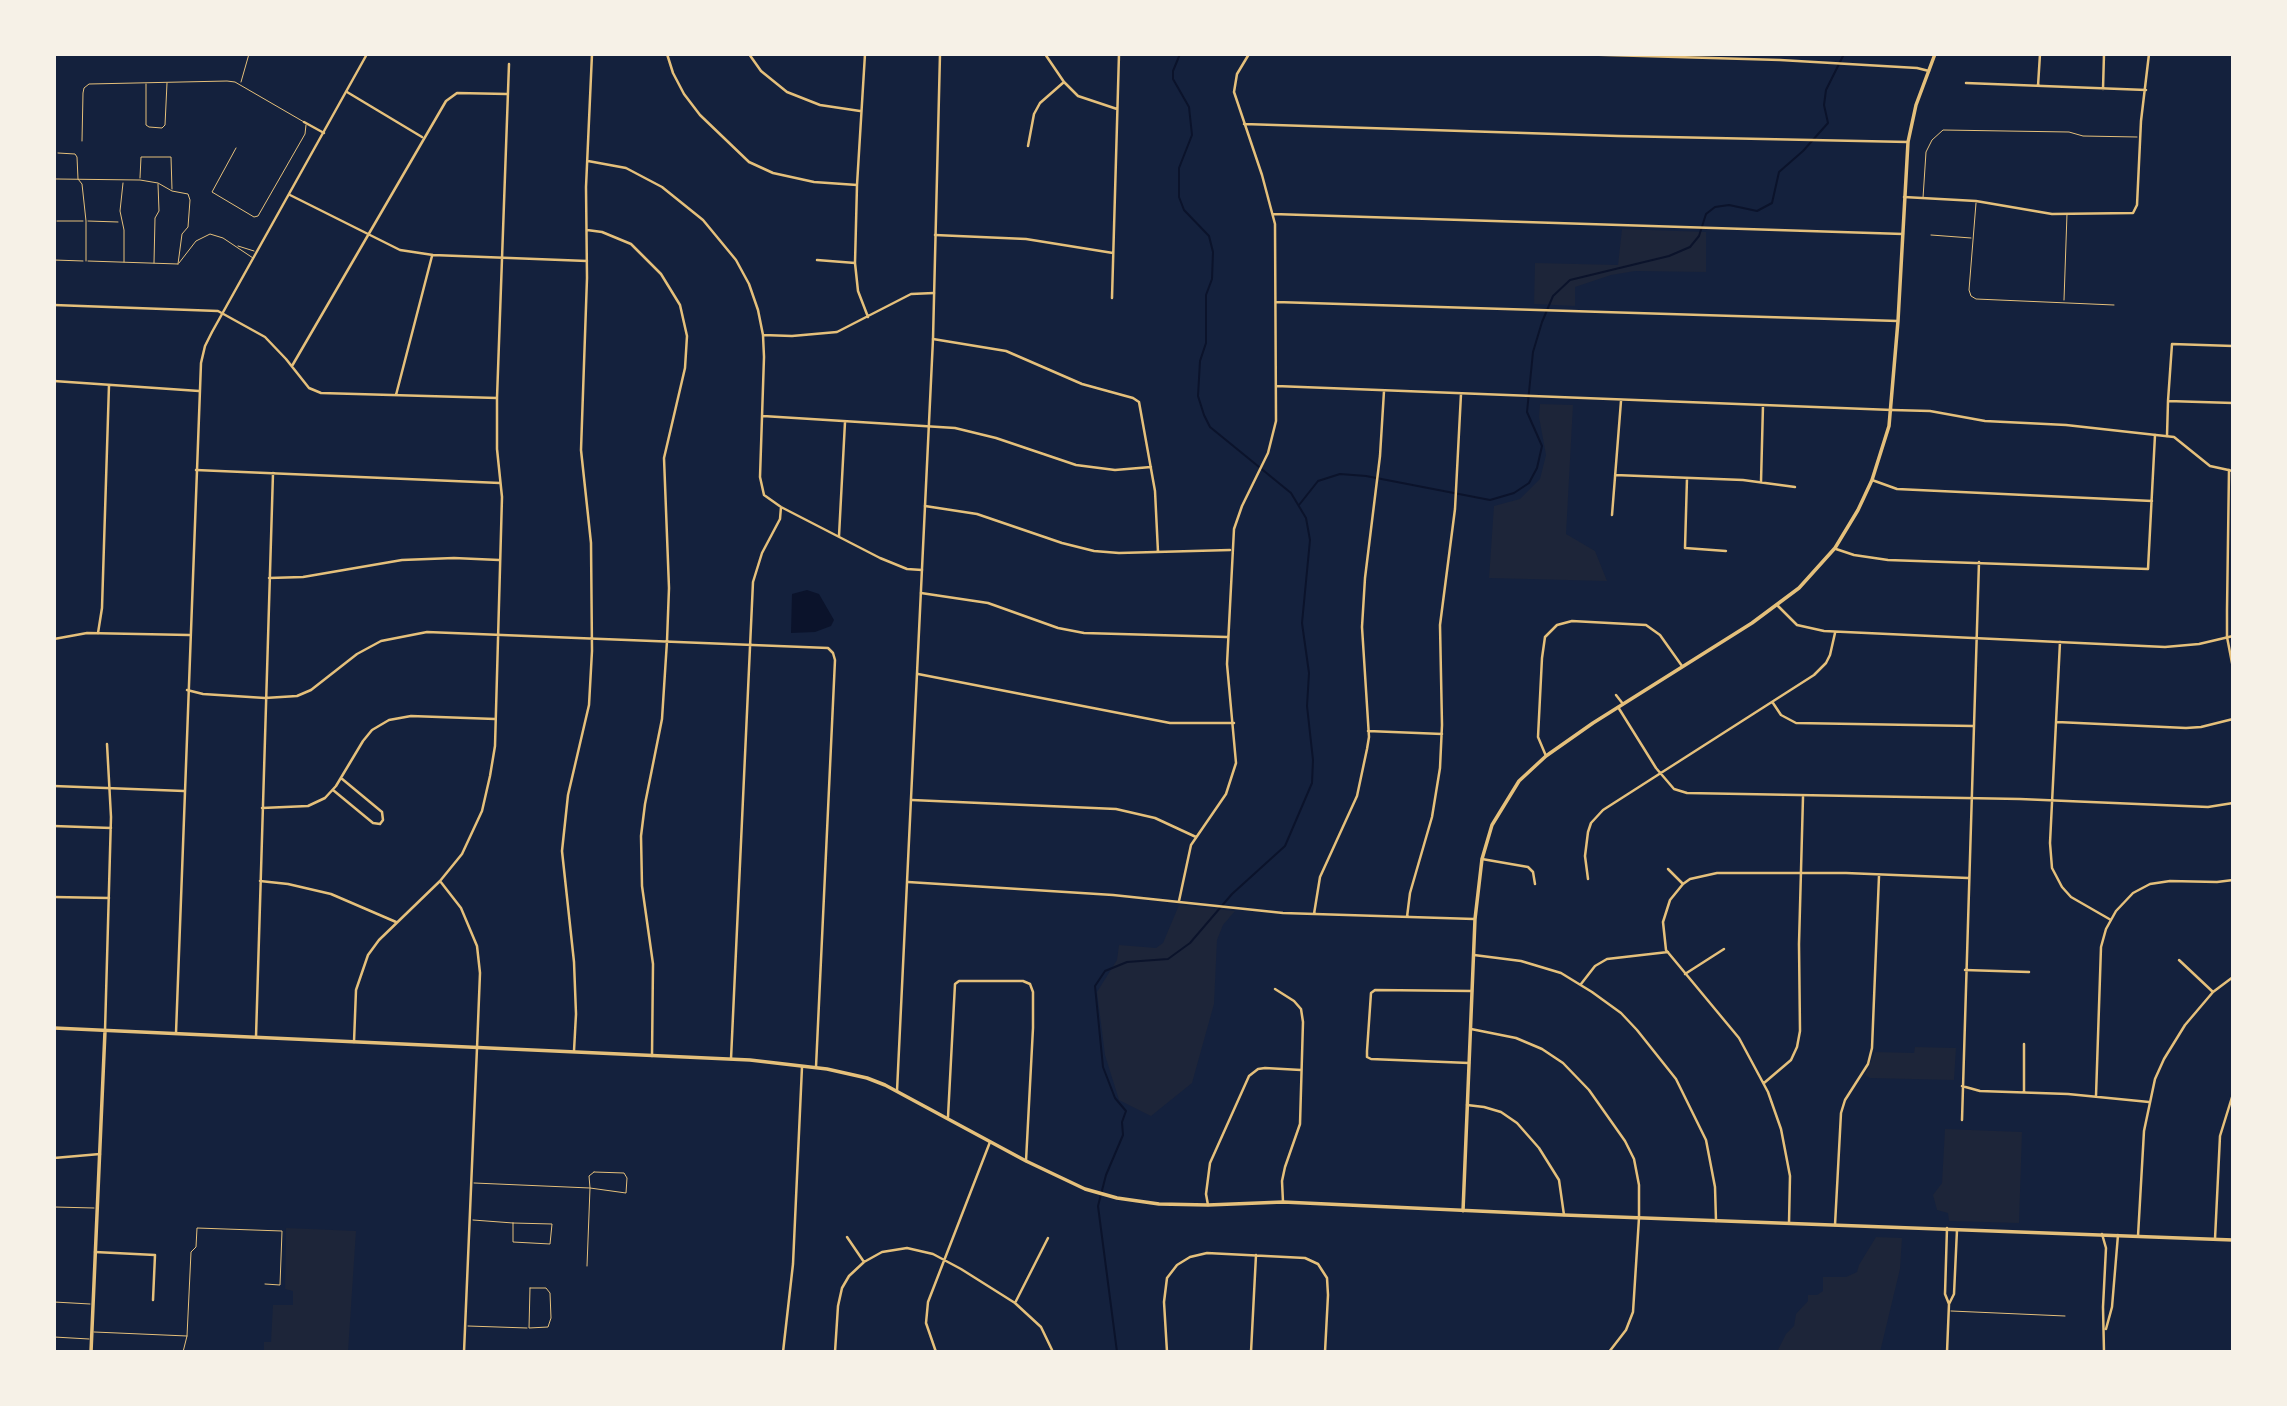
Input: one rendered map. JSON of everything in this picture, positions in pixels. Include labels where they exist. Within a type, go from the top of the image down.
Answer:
[{"type":"main road","points":[[1463,1211],[1475,919],[1487,839],[1500,810],[1519,781],[1546,756],[1777,605],[1813,574],[1835,548],[1858,510],[1884,447],[1892,410],[1908,142],[1916,106],[1934,54]]},
{"type":"main road","points":[[54,1028],[732,1059],[816,1068],[867,1078],[897,1091],[1026,1161],[1085,1189],[1118,1198],[1159,1204],[1283,1202],[1564,1216],[2233,1240]]},
{"type":"main road","points":[[90,1352],[106,1031]]},
{"type":"street","points":[[176,1034],[201,363],[205,346],[367,54]]},
{"type":"street","points":[[574,1052],[575,972],[562,851],[568,795],[589,705],[592,638],[591,543],[581,450],[587,161],[593,54]]},
{"type":"street","points":[[667,54],[684,94],[700,115],[748,162],[773,173],[814,182],[857,185]]},
{"type":"street","points":[[748,54],[761,71],[787,92],[820,105],[860,111]]},
{"type":"street","points":[[865,54],[860,111],[855,263],[858,291],[868,317]]},
{"type":"street","points":[[897,1091],[933,339],[940,54]]},
{"type":"street","points":[[1045,54],[1064,82],[1078,96],[1117,109]]},
{"type":"street","points":[[1112,298],[1119,54]]},
{"type":"street","points":[[1179,901],[1187,854],[1226,794],[1234,774],[1237,754],[1228,679],[1232,550],[1237,518],[1265,460],[1274,433],[1276,236],[1273,214],[1234,87],[1237,74],[1249,54]]},
{"type":"street","points":[[1573,54],[1835,63],[1929,71]]},
{"type":"street","points":[[2038,86],[2040,54]]},
{"type":"street","points":[[2103,89],[2104,54]]},
{"type":"street","points":[[1904,197],[1976,201],[2067,214],[2133,213],[2136,210],[2149,54]]},
{"type":"street","points":[[354,1042],[355,1003],[360,975],[373,948],[440,881],[462,854],[482,811],[493,756],[500,483],[496,449],[497,398],[509,64]]},
{"type":"street","points":[[1028,146],[1034,114],[1040,103],[1064,82]]},
{"type":"street","points":[[1966,83],[2146,90]]},
{"type":"street","points":[[347,92],[423,138]]},
{"type":"street","points":[[292,366],[423,138],[451,96],[463,93],[508,94]]},
{"type":"street","points":[[304,122],[324,133]]},
{"type":"street","points":[[1244,124],[1908,142]]},
{"type":"street","points":[[587,161],[638,173],[662,187],[703,220],[736,260],[749,285],[763,335],[760,477],[761,490],[766,497],[893,565],[922,570]]},
{"type":"street","points":[[290,195],[400,250],[433,255],[587,261]]},
{"type":"street","points":[[1273,214],[1903,234]]},
{"type":"street","points":[[587,230],[621,238],[640,251],[672,289],[686,325],[685,368],[664,467],[670,588],[661,729],[641,836],[642,886],[653,964],[652,1056]]},
{"type":"street","points":[[935,235],[1037,240],[1113,253]]},
{"type":"street","points":[[396,395],[433,255]]},
{"type":"street","points":[[817,260],[855,263]]},
{"type":"street","points":[[763,335],[821,335],[837,332],[911,295],[934,293]]},
{"type":"street","points":[[1276,302],[1898,321]]},
{"type":"street","points":[[54,305],[214,310],[265,337],[309,388],[315,391],[497,398]]},
{"type":"street","points":[[933,339],[1006,351],[1083,384],[1137,401],[1155,491],[1158,552]]},
{"type":"street","points":[[2167,436],[2172,344],[2233,346]]},
{"type":"street","points":[[54,381],[200,391]]},
{"type":"street","points":[[98,633],[102,608],[109,384]]},
{"type":"street","points":[[1276,386],[1930,411],[1985,421],[2066,425],[2178,439],[2210,466],[2231,471],[2227,637],[2233,668]]},
{"type":"street","points":[[1314,914],[1320,877],[1357,796],[1367,749],[1362,627],[1365,578],[1378,481],[1384,391]]},
{"type":"street","points":[[1407,917],[1410,893],[1432,817],[1440,768],[1440,625],[1456,496],[1461,394]]},
{"type":"street","points":[[1612,515],[1621,401]]},
{"type":"street","points":[[2168,401],[2233,403]]},
{"type":"street","points":[[1761,482],[1763,405]]},
{"type":"street","points":[[763,416],[955,428],[996,438],[1076,466],[1115,470],[1151,467]]},
{"type":"street","points":[[839,536],[845,422]]},
{"type":"street","points":[[1835,548],[1854,555],[1888,560],[2149,568],[2155,435]]},
{"type":"street","points":[[196,470],[500,483]]},
{"type":"street","points":[[256,1037],[273,473]]},
{"type":"street","points":[[1615,475],[1761,482],[1795,487]]},
{"type":"street","points":[[1687,478],[1685,548],[1726,551]]},
{"type":"street","points":[[1871,480],[1897,489],[2152,501]]},
{"type":"street","points":[[925,506],[977,514],[1085,550],[1119,553],[1232,550]]},
{"type":"street","points":[[732,1059],[749,645],[755,570],[780,519],[781,507]]},
{"type":"street","points":[[269,578],[315,575],[402,559],[499,560]]},
{"type":"street","points":[[1962,1120],[1979,562]]},
{"type":"street","points":[[921,593],[988,603],[1058,628],[1084,634],[1228,637]]},
{"type":"street","points":[[1777,605],[1797,625],[1835,631],[2185,646],[2233,636]]},
{"type":"street","points":[[1546,756],[1538,737],[1542,658],[1545,637],[1557,625],[1572,621],[1646,625],[1660,635],[1682,667]]},
{"type":"street","points":[[1588,879],[1585,856],[1591,823],[1603,810],[1814,675],[1826,663],[1833,647],[1835,631]]},
{"type":"street","points":[[187,690],[203,694],[265,698],[297,696],[311,690],[357,654],[388,639],[427,632],[828,648],[834,653],[835,660],[816,1068]]},
{"type":"street","points":[[54,639],[98,633],[189,635]]},
{"type":"street","points":[[2060,642],[2051,860],[2055,875],[2071,897],[2110,920]]},
{"type":"street","points":[[918,674],[1170,723],[1234,723]]},
{"type":"street","points":[[1616,695],[1659,772],[1674,789],[1687,793],[2208,807],[2233,803]]},
{"type":"street","points":[[1773,703],[1782,715],[1796,723],[1973,726]]},
{"type":"street","points":[[262,808],[315,804],[333,790],[372,730],[389,720],[411,716],[495,719]]},
{"type":"street","points":[[2056,722],[2201,727],[2233,719]]},
{"type":"street","points":[[1368,731],[1442,734]]},
{"type":"street","points":[[106,1031],[111,828],[107,744]]},
{"type":"street","points":[[333,790],[373,823],[380,824],[383,820],[382,812],[341,778]]},
{"type":"street","points":[[54,786],[184,791]]},
{"type":"street","points":[[1764,1083],[1791,1060],[1800,1031],[1803,797]]},
{"type":"street","points":[[912,800],[1116,809],[1155,818],[1196,837]]},
{"type":"street","points":[[54,826],[111,828]]},
{"type":"street","points":[[1482,859],[1528,867],[1533,872],[1535,884]]},
{"type":"street","points":[[1668,869],[1683,884]]},
{"type":"street","points":[[1789,1223],[1790,1176],[1785,1146],[1764,1083],[1739,1038],[1668,952],[1663,935],[1664,915],[1670,900],[1683,884],[1704,874],[1800,872],[1968,878]]},
{"type":"street","points":[[1835,1225],[1841,1113],[1845,1100],[1868,1064],[1872,1048],[1879,874]]},
{"type":"street","points":[[2096,1096],[2101,947],[2110,920],[2133,893],[2150,884],[2233,880]]},
{"type":"street","points":[[260,881],[289,884],[331,894],[397,922]]},
{"type":"street","points":[[440,881],[461,908],[477,946],[480,973],[464,1352]]},
{"type":"street","points":[[908,881],[1314,914],[1475,919]]},
{"type":"street","points":[[54,897],[109,898]]},
{"type":"street","points":[[1685,974],[1724,949]]},
{"type":"street","points":[[1581,984],[1595,966],[1607,959],[1668,952]]},
{"type":"street","points":[[1474,955],[1502,957],[1561,973],[1621,1013],[1637,1030],[1676,1079],[1689,1101],[1710,1153],[1716,1221]]},
{"type":"street","points":[[2179,960],[2213,992]]},
{"type":"street","points":[[1965,970],[2029,972]]},
{"type":"street","points":[[2138,1236],[2144,1131],[2155,1079],[2176,1037],[2213,992],[2233,976]]},
{"type":"street","points":[[948,1118],[955,984],[958,981],[1023,981],[1030,984],[1033,992],[1033,1028],[1026,1161]]},
{"type":"street","points":[[1275,989],[1294,1001],[1303,1014],[1300,1124],[1285,1167],[1282,1181],[1283,1202]]},
{"type":"street","points":[[1469,1063],[1371,1059],[1367,1056],[1367,1051],[1371,993],[1375,989],[1472,991]]},
{"type":"street","points":[[1471,1029],[1516,1038],[1542,1049],[1563,1063],[1589,1090],[1625,1141],[1634,1159],[1639,1185],[1639,1218],[1633,1312],[1626,1330],[1609,1352]]},
{"type":"street","points":[[2024,1044],[2024,1092]]},
{"type":"street","points":[[783,1352],[793,1265],[802,1067]]},
{"type":"street","points":[[1208,1205],[1206,1194],[1210,1163],[1249,1076],[1265,1068],[1301,1070]]},
{"type":"street","points":[[1962,1086],[1980,1091],[2096,1096],[2149,1102]]},
{"type":"street","points":[[2215,1239],[2220,1136],[2233,1094]]},
{"type":"street","points":[[1468,1105],[1494,1110],[1509,1117],[1539,1147],[1559,1180],[1564,1216]]},
{"type":"street","points":[[935,1352],[926,1323],[928,1302],[990,1142]]},
{"type":"street","points":[[54,1158],[100,1154]]},
{"type":"street","points":[[1947,1228],[1947,1352]]},
{"type":"street","points":[[1949,1304],[1954,1294],[1957,1229]]},
{"type":"street","points":[[2102,1234],[2106,1248],[2104,1352]]},
{"type":"street","points":[[2105,1332],[2112,1307],[2118,1235]]},
{"type":"street","points":[[847,1237],[864,1262]]},
{"type":"street","points":[[1015,1303],[1048,1238]]},
{"type":"street","points":[[835,1352],[838,1306],[842,1288],[849,1276],[864,1262],[882,1252],[907,1248],[943,1259],[1015,1303],[1041,1327],[1053,1352]]},
{"type":"street","points":[[95,1252],[155,1255],[153,1300]]},
{"type":"street","points":[[1167,1352],[1164,1302],[1166,1284],[1171,1271],[1197,1254],[1305,1258],[1318,1264],[1324,1271],[1328,1295],[1325,1352]]},
{"type":"street","points":[[1251,1352],[1256,1255]]},
{"type":"lane","points":[[240,85],[249,54]]},
{"type":"lane","points":[[82,141],[83,93],[86,86],[227,80],[306,124],[305,134],[258,216],[254,217],[212,192],[236,148]]},
{"type":"lane","points":[[146,82],[146,125],[162,128],[165,125],[167,81]]},
{"type":"lane","points":[[1923,198],[1926,152],[1943,130],[2069,132],[2083,136],[2140,137]]},
{"type":"lane","points":[[58,153],[75,154],[86,221],[86,261]]},
{"type":"lane","points":[[140,180],[141,157],[171,157],[172,191]]},
{"type":"lane","points":[[55,179],[140,180],[158,183],[172,191],[188,194],[188,227],[181,234],[178,264]]},
{"type":"lane","points":[[124,181],[121,222],[124,230],[124,264]]},
{"type":"lane","points":[[154,265],[156,218],[159,211],[158,183]]},
{"type":"lane","points":[[1976,201],[1969,290],[1971,296],[1976,299],[2114,305]]},
{"type":"lane","points":[[2064,303],[2067,214]]},
{"type":"lane","points":[[57,221],[121,222]]},
{"type":"lane","points":[[54,260],[178,264],[196,241],[206,234],[216,234],[253,258]]},
{"type":"lane","points":[[1931,235],[1973,238]]},
{"type":"lane","points":[[236,245],[257,252]]},
{"type":"lane","points":[[471,1183],[590,1188],[626,1193],[627,1175],[590,1173],[590,1188],[587,1266]]},
{"type":"lane","points":[[54,1207],[97,1209]]},
{"type":"lane","points":[[470,1220],[552,1224],[550,1244],[513,1242],[513,1223]]},
{"type":"lane","points":[[183,1352],[187,1336],[191,1252],[196,1248],[197,1227],[282,1231],[280,1284],[265,1284]]},
{"type":"lane","points":[[465,1325],[529,1328],[547,1328],[550,1326],[550,1293],[546,1288],[530,1288],[529,1328]]},
{"type":"lane","points":[[54,1302],[93,1304]]},
{"type":"lane","points":[[1949,1311],[2065,1316]]},
{"type":"lane","points":[[91,1332],[187,1336]]},
{"type":"lane","points":[[54,1337],[91,1339]]},
{"type":"shaded area","points":[[1622,229],[1706,232],[1706,272],[1635,271],[1611,275],[1575,287],[1575,306],[1534,304],[1535,263],[1618,265]]},
{"type":"shaded area","points":[[1540,404],[1573,405],[1566,534],[1595,551],[1607,581],[1489,578],[1494,506],[1520,499],[1540,479],[1546,455],[1539,417]]},
{"type":"shaded area","points":[[807,590],[819,594],[834,620],[831,626],[815,632],[791,633],[792,594]]},
{"type":"shaded area","points":[[1179,905],[1235,911],[1223,925],[1217,940],[1214,1004],[1192,1083],[1151,1116],[1119,1100],[1105,1055],[1097,992],[1117,960],[1119,945],[1156,948],[1163,943]]},
{"type":"shaded area","points":[[1915,1047],[1956,1048],[1954,1080],[1870,1078],[1865,1075],[1875,1052],[1914,1053]]},
{"type":"shaded area","points":[[1945,1129],[2022,1132],[2019,1223],[1949,1221],[1948,1213],[1937,1210],[1933,1195],[1942,1183]]},
{"type":"shaded area","points":[[286,1228],[356,1231],[348,1352],[264,1352],[264,1342],[271,1342],[273,1305],[293,1305],[293,1291],[285,1289]]},
{"type":"shaded area","points":[[1876,1237],[1902,1238],[1900,1269],[1880,1352],[1777,1352],[1786,1334],[1794,1326],[1796,1314],[1808,1301],[1808,1295],[1817,1295],[1823,1291],[1823,1277],[1846,1277],[1857,1272]]},
{"type":"waterway","points":[[1117,1352],[1098,1206],[1106,1175],[1123,1135],[1122,1122],[1126,1111],[1115,1098],[1103,1067],[1095,986],[1105,971],[1127,962],[1168,959],[1190,943],[1232,894],[1285,846],[1312,783],[1313,760],[1307,706],[1309,673],[1302,623],[1310,540],[1306,518],[1291,493],[1210,427],[1198,396],[1200,361],[1206,343],[1206,295],[1212,279],[1213,252],[1209,236],[1184,210],[1179,197],[1179,168],[1192,135],[1189,107],[1173,79],[1173,71],[1180,54]]},
{"type":"waterway","points":[[1299,505],[1318,481],[1340,474],[1366,476],[1490,500],[1514,493],[1529,483],[1537,468],[1542,446],[1527,412],[1533,352],[1553,296],[1570,280],[1669,256],[1690,247],[1699,236],[1706,214],[1715,207],[1729,205],[1757,211],[1772,203],[1779,172],[1803,151],[1828,123],[1824,105],[1826,90],[1844,54]]}]
